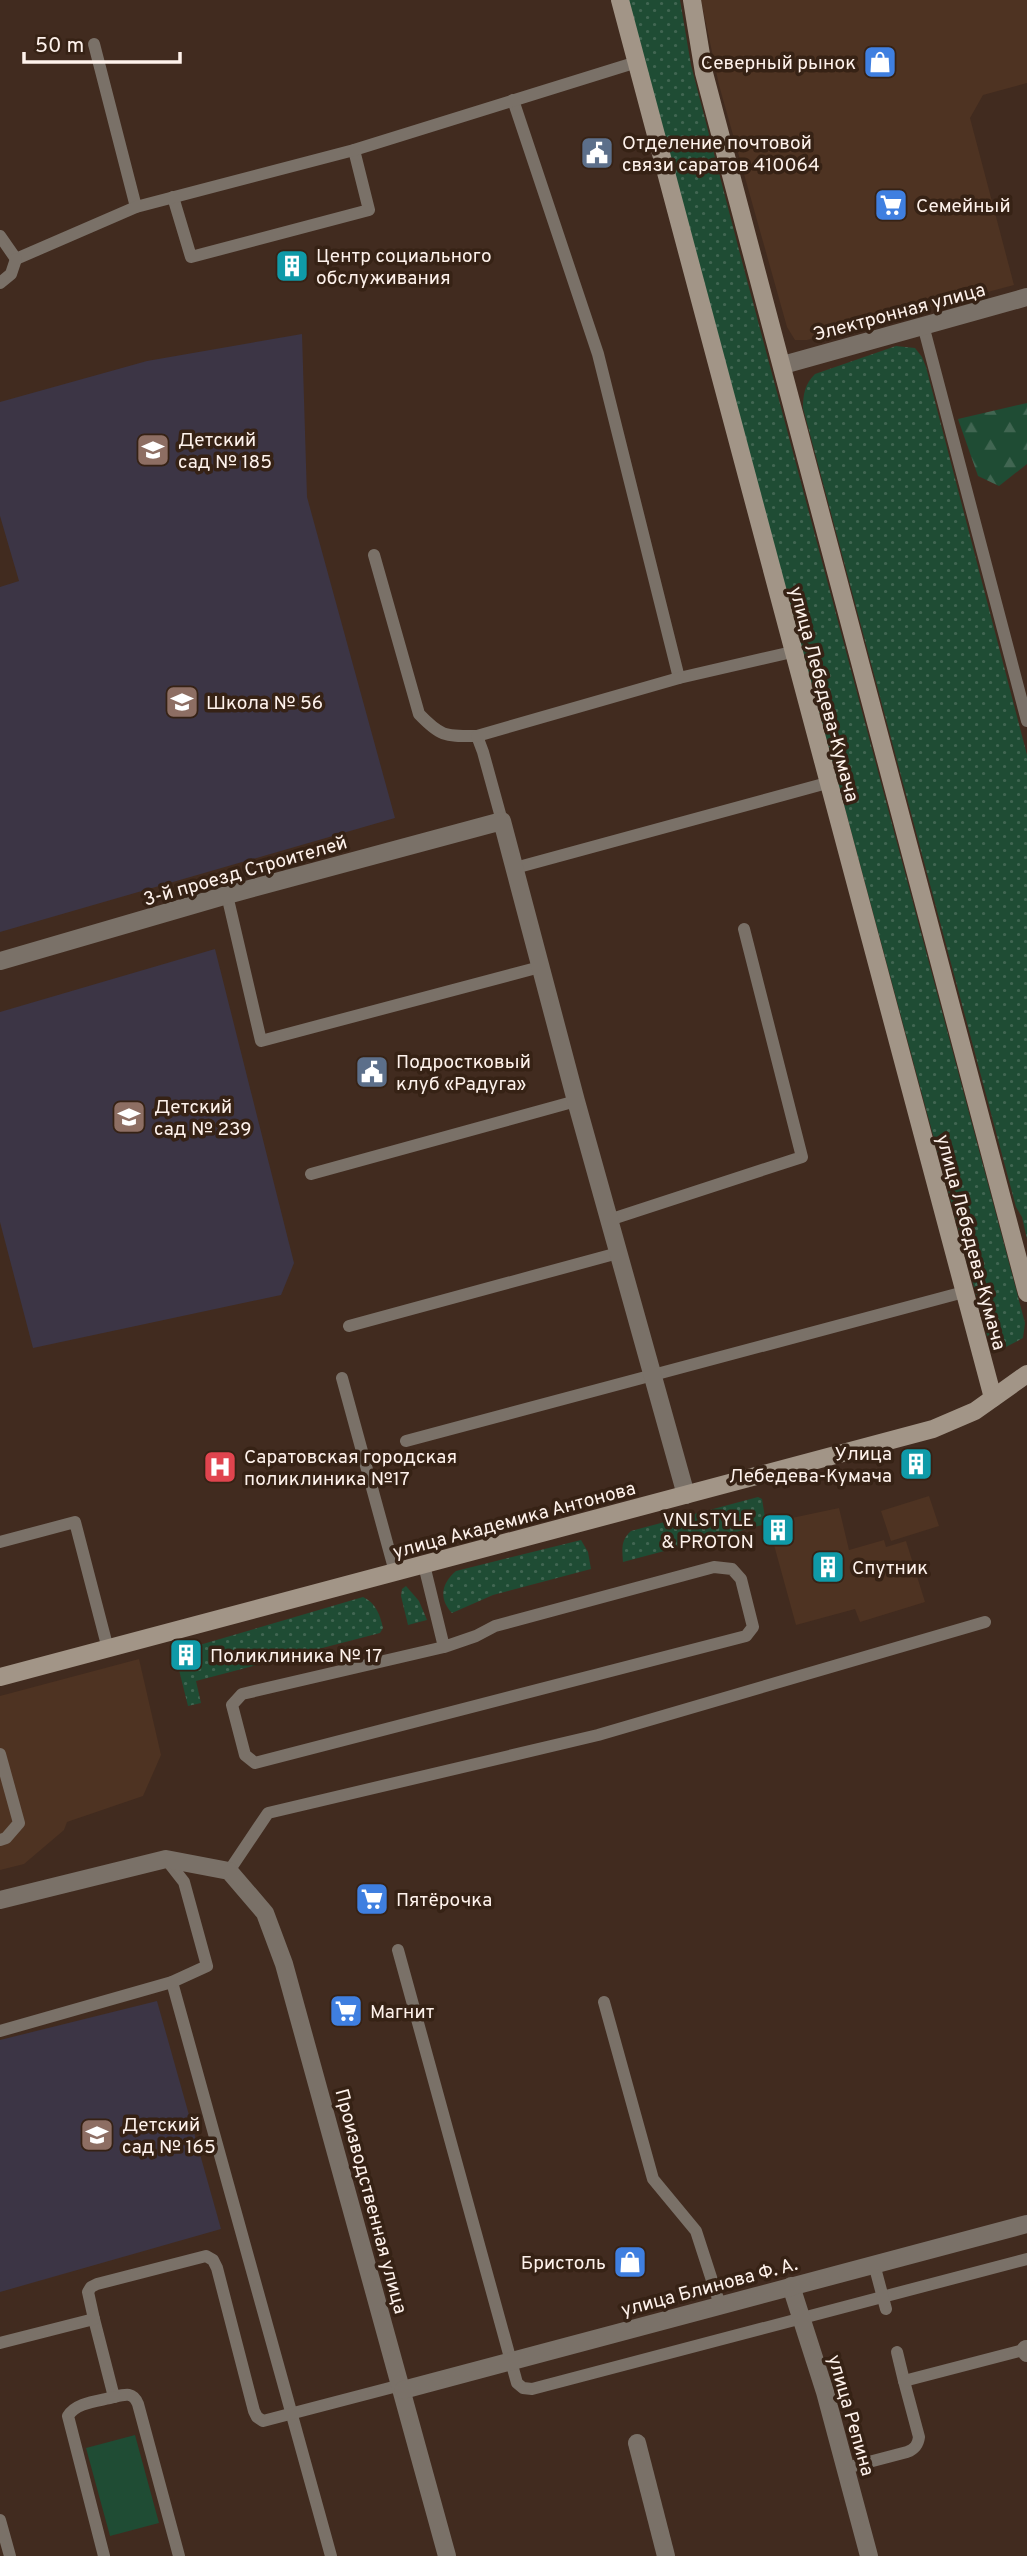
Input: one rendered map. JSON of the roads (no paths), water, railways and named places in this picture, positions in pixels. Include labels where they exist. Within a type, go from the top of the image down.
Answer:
[{"type":"street","name":"улица Лебедева-Кумача","points":[[620,0],[993,1398]]},
{"type":"street","name":"улица Лебедева-Кумача","points":[[692,0],[704,73],[1027,1293]]},
{"type":"street","name":"Электронная улица","points":[[783,365],[1027,298]]},
{"type":"street","points":[[502,821],[576,1101],[686,1495]]},
{"type":"street","name":"3-й проезд Строителей","points":[[0,961],[228,895],[502,821]]},
{"type":"street","name":"улица Академика Антонова","points":[[0,1678],[933,1429],[975,1410],[1027,1374]]},
{"type":"street","points":[[0,1900],[166,1859],[229,1871]]},
{"type":"street","name":"Производственная улица","points":[[229,1871],[265,1913],[285,1964],[447,2556]]},
{"type":"street","name":"улица Блинова Ф. А.","points":[[402,2388],[511,2362],[1027,2224]]},
{"type":"street","name":"улица Репина","points":[[791,2286],[846,2468],[869,2556]]},
{"type":"street","points":[[636,2443],[666,2556]]},
{"type":"lane","points":[[94,44],[136,207]]},
{"type":"lane","points":[[0,283],[11,274],[16,258],[136,207],[354,150],[637,62]]},
{"type":"lane","points":[[513,100],[598,354],[679,678]]},
{"type":"lane","points":[[173,197],[191,257],[369,209],[354,150]]},
{"type":"lane","points":[[0,236],[16,258]]},
{"type":"lane","points":[[923,325],[1027,722]]},
{"type":"lane","points":[[374,555],[419,714],[437,732],[451,736],[477,736],[679,678],[792,652]]},
{"type":"lane","points":[[477,736],[484,752],[502,821]]},
{"type":"lane","points":[[515,868],[827,783]]},
{"type":"lane","points":[[228,895],[261,1041],[540,967]]},
{"type":"lane","points":[[609,1220],[802,1157],[744,929]]},
{"type":"lane","points":[[311,1174],[576,1101]]},
{"type":"lane","points":[[349,1326],[618,1253]]},
{"type":"lane","points":[[406,1441],[964,1292]]},
{"type":"lane","points":[[342,1378],[395,1572]]},
{"type":"lane","points":[[0,1542],[75,1522],[108,1649]]},
{"type":"lane","points":[[424,1565],[444,1647]]},
{"type":"lane","points":[[714,1567],[732,1569],[741,1579],[753,1627],[746,1636],[255,1763],[245,1755],[232,1705],[242,1694],[444,1647],[495,1626],[714,1567]]},
{"type":"lane","points":[[229,1871],[268,1813],[598,1735],[985,1622]]},
{"type":"lane","points":[[0,1754],[19,1823],[6,1838],[0,1840]]},
{"type":"lane","points":[[0,2032],[172,1982],[207,1966],[184,1882],[166,1859]]},
{"type":"lane","points":[[398,1950],[517,2383],[527,2389],[801,2318],[884,2303],[1027,2259]]},
{"type":"lane","points":[[172,1982],[331,2556]]},
{"type":"lane","points":[[604,2002],[653,2179],[696,2231],[720,2305]]},
{"type":"lane","points":[[114,2397],[88,2297],[91,2287],[206,2256],[213,2260],[217,2268],[257,2417],[263,2421],[402,2388]]},
{"type":"lane","points":[[874,2264],[884,2303]]},
{"type":"lane","points":[[0,2343],[94,2319]]},
{"type":"lane","points":[[904,2381],[1027,2350]]},
{"type":"lane","points":[[846,2468],[907,2452],[914,2449],[918,2442],[897,2351]]},
{"type":"lane","points":[[104,2556],[68,2416],[71,2410],[79,2406],[130,2394],[138,2404],[179,2556]]},
{"type":"lane","points":[[0,2520],[10,2556]]},
{"type":"place","name":"Северный рынок","points":[[880,62]]},
{"type":"place","name":"Отделение почтовой связи саратов 410064","points":[[597,153]]},
{"type":"place","name":"Семейный","points":[[891,205]]},
{"type":"place","name":"Центр социального обслуживания","points":[[292,266]]},
{"type":"place","name":"Детский сад № 185","points":[[153,450]]},
{"type":"place","name":"Школа № 56","points":[[182,702]]},
{"type":"place","name":"Подростковый клуб «Радуга»","points":[[372,1072]]},
{"type":"place","name":"Детский сад № 239","points":[[129,1117]]},
{"type":"place","name":"Улица Лебедева-Кумача","points":[[916,1464]]},
{"type":"place","name":"Саратовская городская поликлиника №17","points":[[220,1467]]},
{"type":"place","name":"VNLSTYLE & PROTON","points":[[778,1530]]},
{"type":"place","name":"Спутник","points":[[828,1567]]},
{"type":"place","name":"Поликлиника № 17","points":[[186,1655]]},
{"type":"place","name":"Пятёрочка","points":[[372,1899]]},
{"type":"place","name":"Магнит","points":[[346,2011]]},
{"type":"place","name":"Детский сад № 165","points":[[97,2135]]},
{"type":"place","name":"Бристоль","points":[[630,2262]]}]
